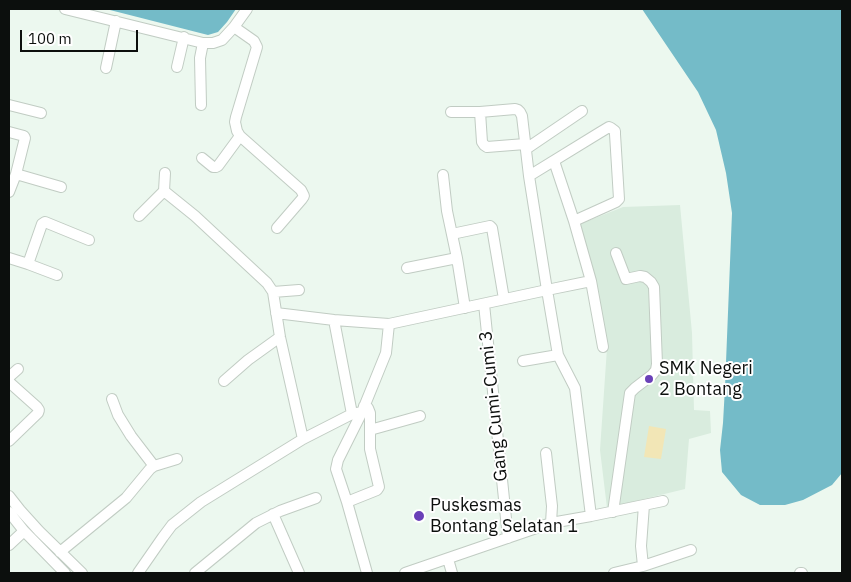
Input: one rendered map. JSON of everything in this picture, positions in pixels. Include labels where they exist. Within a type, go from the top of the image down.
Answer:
[{"type":"street","points":[[69,9],[203,43],[213,43],[222,40],[247,9]]},
{"type":"street","points":[[106,68],[116,21]]},
{"type":"street","points":[[234,27],[254,42],[257,47],[235,126],[240,136],[303,193],[304,196],[277,228]]},
{"type":"street","points":[[177,67],[184,38]]},
{"type":"street","points":[[201,105],[200,58],[203,43]]},
{"type":"street","points":[[9,105],[41,113]]},
{"type":"street","points":[[451,112],[518,110],[522,116],[529,176],[558,355],[575,388],[591,516]]},
{"type":"street","points":[[480,112],[482,142],[487,147],[525,146],[582,111]]},
{"type":"street","points":[[529,176],[608,127],[615,131],[619,199],[574,221]]},
{"type":"street","points":[[9,132],[24,136],[25,138],[16,174],[9,192]]},
{"type":"street","points":[[202,158],[213,167],[218,166],[240,136]]},
{"type":"street","points":[[554,161],[574,221],[591,282],[603,347]]},
{"type":"street","points":[[139,216],[164,191],[165,173]]},
{"type":"street","points":[[16,174],[60,187]]},
{"type":"street","points":[[443,176],[447,211],[465,308]]},
{"type":"street","points":[[164,191],[195,216],[267,283],[273,292],[280,337],[302,439]]},
{"type":"street","points":[[28,264],[42,224],[45,222],[89,240]]},
{"type":"street","points":[[452,234],[490,226],[492,228],[504,299]]},
{"type":"street","points":[[613,512],[630,394],[652,375],[656,370],[657,364],[654,287],[645,277],[640,276],[626,279],[616,253]]},
{"type":"street","points":[[9,258],[57,275]]},
{"type":"street","points":[[407,268],[457,258]]},
{"type":"street","points":[[276,313],[388,324],[591,282]]},
{"type":"street","points":[[273,292],[298,290]]},
{"type":"street","name":"Gang Cumi-Cumi 3","points":[[484,304],[508,538]]},
{"type":"street","points":[[334,320],[359,410]]},
{"type":"street","points":[[367,573],[336,469],[359,410],[386,352],[388,324]]},
{"type":"street","points":[[224,381],[248,360],[280,337]]},
{"type":"street","points":[[523,361],[558,355]]},
{"type":"street","points":[[9,377],[18,370]]},
{"type":"street","points":[[9,382],[39,410],[9,441]]},
{"type":"street","points":[[112,399],[118,415],[131,436],[154,466]]},
{"type":"street","points":[[138,573],[172,525],[201,502],[302,439],[359,410],[368,408],[370,413],[370,449],[379,488],[347,502]]},
{"type":"street","points":[[370,430],[420,416]]},
{"type":"street","points":[[546,453],[552,506],[551,523]]},
{"type":"street","points":[[60,552],[126,498],[150,469],[177,459]]},
{"type":"street","points":[[9,496],[39,532],[82,573]]},
{"type":"street","points":[[195,573],[256,522],[316,498]]},
{"type":"street","points":[[405,573],[422,571],[448,559],[551,523],[663,501]]},
{"type":"street","points":[[643,566],[641,546],[644,505]]},
{"type":"street","points":[[9,512],[24,532],[65,573]]},
{"type":"street","points":[[273,514],[300,573]]},
{"type":"street","points":[[9,545],[24,532]]},
{"type":"street","points":[[614,573],[628,572],[691,550]]},
{"type":"street","points":[[448,559],[452,573]]},
{"type":"street","points":[[654,562],[657,573]]},
{"type":"shaded area","name":"SMK Negeri 2 Bontang","points":[[680,205],[692,333],[694,410],[710,411],[711,433],[689,439],[685,489],[607,508],[600,450],[607,348],[580,224],[623,207]]},
{"type":"shaded area","points":[[649,426],[666,429],[661,459],[644,457]]},
{"type":"water","points":[[106,9],[236,9],[218,32],[208,35]]},
{"type":"water","points":[[642,9],[842,9],[842,473],[832,485],[803,500],[785,505],[760,505],[741,495],[722,472],[720,450],[725,387],[732,213],[726,173],[716,130],[698,92]]},
{"type":"place","name":"SMK Negeri 2 Bontang","points":[[649,379]]},
{"type":"place","name":"Puskesmas Bontang Selatan 1","points":[[419,516]]}]
